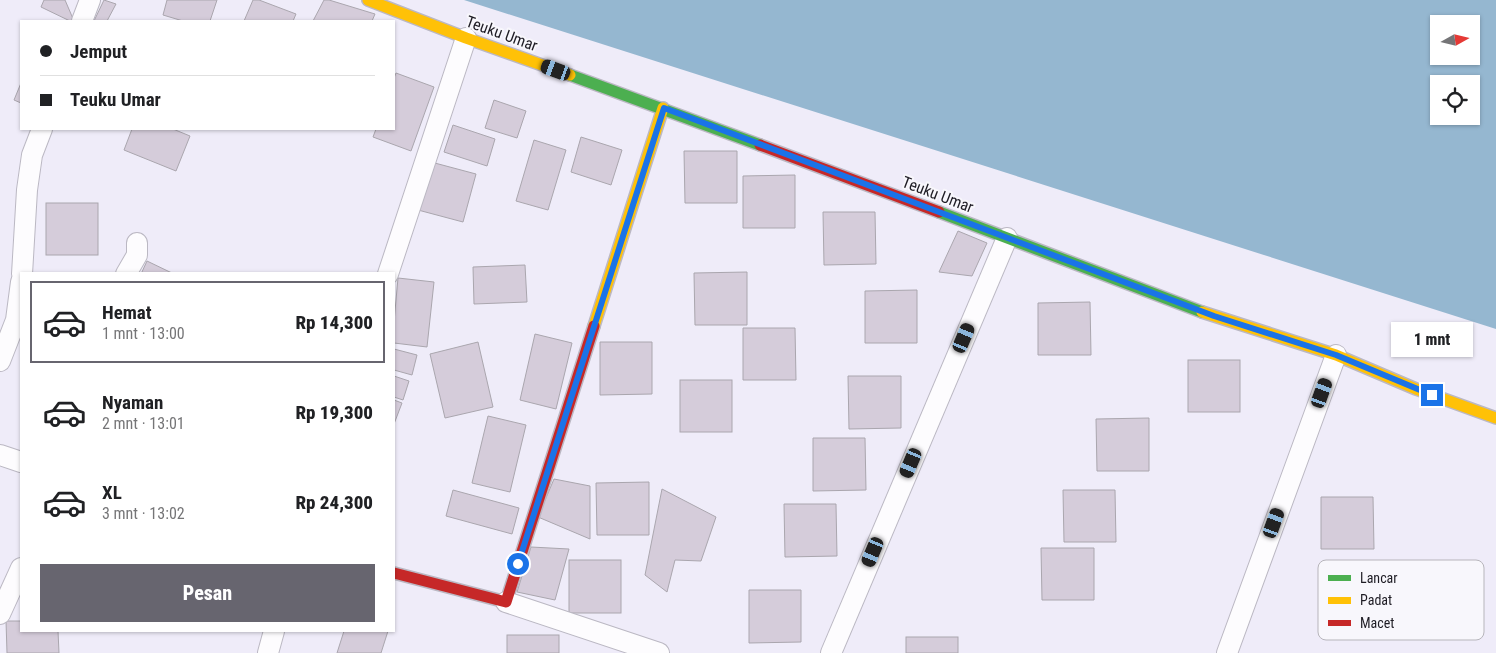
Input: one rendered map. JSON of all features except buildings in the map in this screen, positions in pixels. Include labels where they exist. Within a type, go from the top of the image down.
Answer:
[{"type":"street","points":[[82,20],[90,0]]},
{"type":"street","name":"Teuku Umar","points":[[368,0],[466,38],[664,108],[1214,316],[1336,355],[1416,389],[1496,418]]},
{"type":"street","points":[[389,272],[466,38]]},
{"type":"street","points":[[506,602],[664,108]]},
{"type":"street","points":[[22,272],[26,190],[32,155],[42,130]]},
{"type":"street","points":[[831,653],[1007,238]]},
{"type":"street","points":[[127,272],[136,255],[137,243]]},
{"type":"street","points":[[0,361],[16,320],[20,290]]},
{"type":"street","points":[[1227,653],[1336,355]]},
{"type":"street","points":[[0,455],[20,462]]},
{"type":"street","points":[[0,614],[20,570]]},
{"type":"street","points":[[395,573],[506,602],[659,653]]},
{"type":"street","points":[[268,653],[274,632]]},
{"type":"water","points":[[464,0],[1496,0],[1496,329]]},
{"type":"traffic: fast","points":[[570,75],[760,145]]},
{"type":"traffic: fast","points":[[939,212],[1202,312]]},
{"type":"traffic: slow","points":[[368,0],[466,38],[570,75]]},
{"type":"traffic: slow","points":[[594,326],[663,108]]},
{"type":"traffic: slow","points":[[1202,312],[1336,355],[1416,389],[1496,418]]},
{"type":"traffic: jam","points":[[760,145],[939,212]]},
{"type":"traffic: jam","points":[[395,573],[506,602],[594,326]]},
{"type":"route","points":[[518,564],[664,108],[1214,316],[1336,355],[1432,395]]}]
